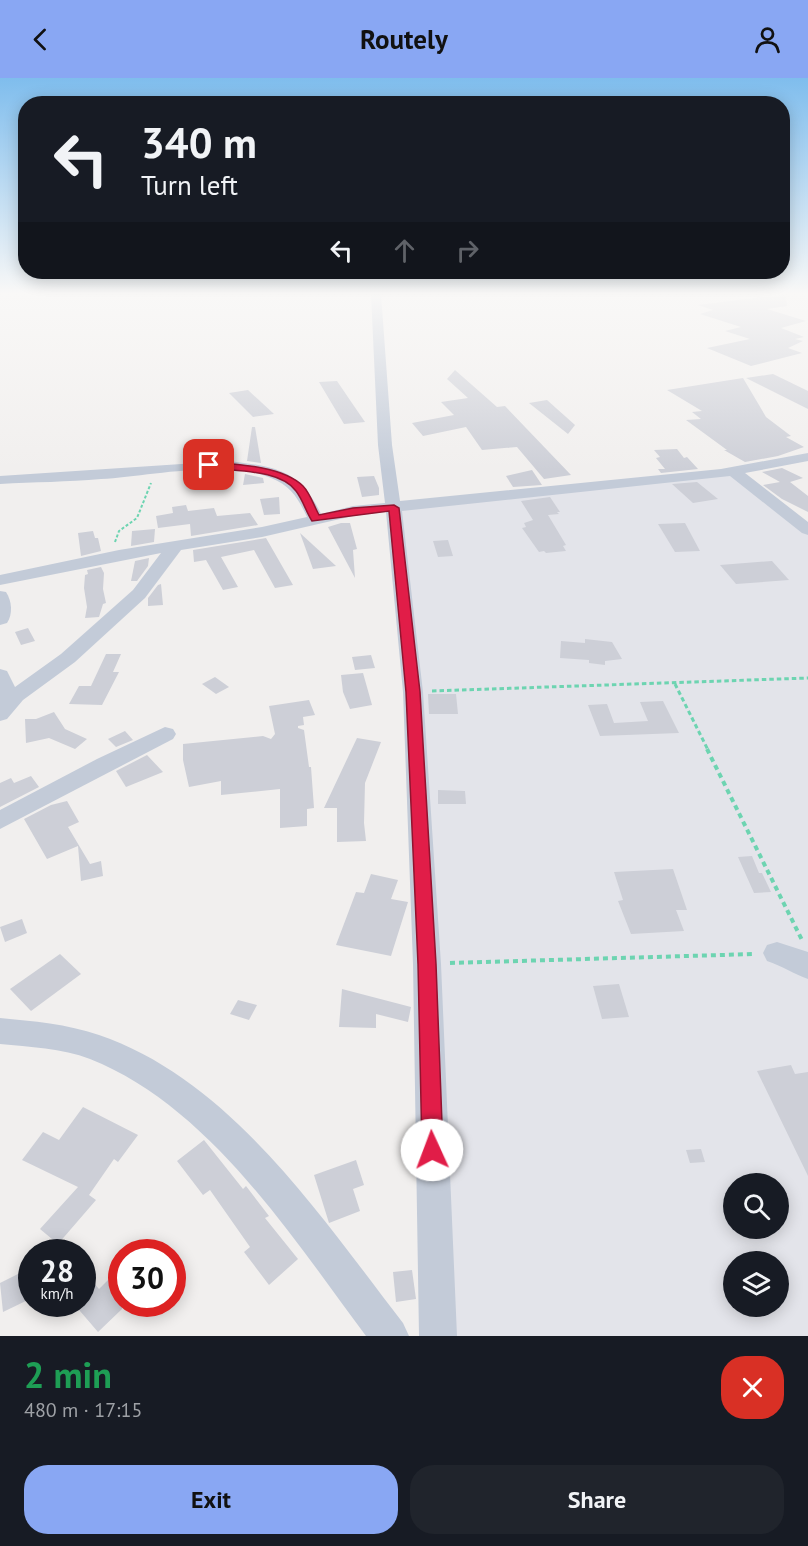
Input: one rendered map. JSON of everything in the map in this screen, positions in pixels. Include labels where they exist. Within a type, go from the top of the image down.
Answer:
[{"type":"street","points":[[379,353],[383,418],[413,692],[427,964],[438,1336]]},
{"type":"street","points":[[0,580],[100,559],[262,531],[353,511],[734,471],[808,457]]},
{"type":"street","points":[[0,480],[219,465],[267,472],[288,480],[300,489],[316,519]]},
{"type":"street","points":[[734,471],[808,530]]},
{"type":"street","points":[[5,708],[26,688],[68,658],[139,594],[176,545]]},
{"type":"street","points":[[0,596],[2,604],[0,619]]},
{"type":"street","points":[[0,675],[5,708]]},
{"type":"street","points":[[0,822],[165,734]]},
{"type":"street","points":[[777,953],[801,961],[808,967]]},
{"type":"street","points":[[0,1031],[47,1035],[98,1048],[154,1075],[196,1107],[237,1147],[288,1205],[390,1336]]},
{"type":"path","points":[[100,559],[112,551],[119,531],[137,518],[156,470]]},
{"type":"path","points":[[413,692],[808,678]]},
{"type":"path","points":[[427,964],[800,951],[803,939],[675,684]]},
{"type":"shaded area","points":[[739,472],[808,533],[808,1336],[443,1336],[397,510]]},
{"type":"building","points":[[719,353],[802,353],[751,366]]},
{"type":"building","points":[[455,370],[497,407],[505,406],[571,475],[544,479],[517,447],[482,450],[466,427],[423,436],[412,423],[454,415],[441,402],[468,398],[447,379]]},
{"type":"building","points":[[773,374],[808,391],[808,409],[746,378]]},
{"type":"building","points":[[743,378],[766,417],[791,436],[786,437],[804,447],[778,456],[745,462],[724,450],[727,450],[686,420],[701,419],[692,412],[702,411],[667,390]]},
{"type":"building","points":[[337,381],[365,422],[344,424],[319,382]]},
{"type":"building","points":[[248,390],[274,414],[253,417],[229,393]]},
{"type":"building","points":[[547,400],[575,425],[568,434],[529,403]]},
{"type":"building","points":[[252,427],[255,427],[261,463],[247,461]]},
{"type":"building","points":[[677,449],[698,469],[661,473],[658,469],[665,469],[656,458],[660,457],[654,450]]},
{"type":"building","points":[[782,468],[803,478],[790,482],[808,496],[808,512],[782,499],[763,485],[780,482],[762,472]]},
{"type":"building","points":[[532,470],[542,485],[513,487],[506,476]]},
{"type":"building","points":[[245,474],[263,478],[264,483],[243,485]]},
{"type":"building","points":[[374,476],[379,495],[362,497],[357,477]]},
{"type":"building","points":[[697,482],[718,499],[693,503],[672,484]]},
{"type":"building","points":[[279,497],[280,514],[264,515],[260,499]]},
{"type":"building","points":[[550,497],[560,512],[548,515],[566,545],[563,546],[566,551],[539,552],[522,528],[526,527],[524,523],[533,520],[521,501]]},
{"type":"building","points":[[186,505],[188,511],[214,508],[217,516],[250,513],[258,525],[191,536],[190,524],[158,528],[156,516],[173,513],[172,507]]},
{"type":"building","points":[[350,523],[357,549],[353,550],[355,578],[328,527]]},
{"type":"building","points":[[685,523],[700,551],[675,552],[658,524]]},
{"type":"building","points":[[155,529],[154,542],[131,546],[132,531]]},
{"type":"building","points":[[93,531],[95,538],[98,538],[101,551],[81,556],[78,533]]},
{"type":"building","points":[[300,533],[336,566],[313,569]]},
{"type":"building","points":[[266,538],[293,585],[275,588],[254,550],[221,557],[238,587],[223,590],[206,560],[194,562],[193,550]]},
{"type":"building","points":[[448,540],[453,556],[438,557],[433,541]]},
{"type":"building","points":[[149,558],[148,566],[137,581],[131,581],[135,561]]},
{"type":"building","points":[[772,561],[789,580],[736,584],[720,565]]},
{"type":"building","points":[[101,567],[104,573],[103,589],[106,603],[103,604],[99,617],[85,618],[87,607],[84,588],[85,575],[88,574],[87,570]]},
{"type":"building","points":[[161,584],[163,605],[148,606],[148,598]]},
{"type":"building","points":[[28,628],[35,641],[21,645],[15,632]]},
{"type":"building","points":[[585,639],[612,642],[622,659],[605,661],[605,665],[589,663],[589,660],[560,658],[561,641],[585,643]]},
{"type":"building","points":[[106,654],[121,654],[113,672],[119,672],[102,705],[69,704],[79,686],[91,686]]},
{"type":"building","points":[[371,655],[375,668],[355,670],[352,657]]},
{"type":"building","points":[[363,673],[372,705],[350,709],[343,692],[341,675]]},
{"type":"building","points":[[215,677],[229,687],[216,694],[202,684]]},
{"type":"building","points":[[428,694],[456,694],[458,714],[429,714]]},
{"type":"building","points":[[309,700],[315,715],[303,717],[304,725],[298,726],[304,730],[309,767],[311,767],[314,808],[307,809],[307,826],[280,828],[280,789],[221,795],[221,781],[189,787],[183,760],[183,744],[263,736],[271,739],[275,734],[269,706]]},
{"type":"building","points":[[663,701],[679,733],[600,736],[588,705],[607,704],[614,723],[648,721],[640,702]]},
{"type":"building","points":[[54,712],[65,729],[87,739],[75,749],[49,738],[26,743],[25,719],[36,719]]},
{"type":"building","points":[[125,731],[133,740],[116,747],[108,739]]},
{"type":"building","points":[[357,738],[381,742],[365,783],[366,841],[337,842],[337,808],[324,808]]},
{"type":"building","points":[[147,755],[163,772],[126,787],[116,771]]},
{"type":"building","points":[[31,776],[39,787],[0,807],[0,783],[11,778],[14,783]]},
{"type":"building","points":[[438,790],[465,791],[466,804],[438,804]]},
{"type":"building","points":[[67,801],[79,822],[68,827],[90,864],[101,861],[103,876],[81,881],[78,846],[47,859],[24,819],[51,805]]},
{"type":"building","points":[[752,856],[771,892],[754,893],[738,857]]},
{"type":"building","points":[[673,869],[687,910],[676,910],[684,931],[631,934],[618,901],[623,900],[614,872]]},
{"type":"building","points":[[371,874],[398,880],[391,899],[408,902],[391,956],[336,945],[356,892],[364,893]]},
{"type":"building","points":[[22,919],[27,933],[5,942],[0,927]]},
{"type":"building","points":[[60,954],[81,974],[31,1011],[10,989]]},
{"type":"building","points":[[619,984],[629,1017],[602,1019],[593,986]]},
{"type":"building","points":[[342,989],[411,1007],[408,1022],[376,1014],[376,1028],[339,1027]]},
{"type":"building","points":[[238,1000],[257,1005],[249,1020],[230,1014]]},
{"type":"building","points":[[791,1065],[795,1074],[808,1072],[808,1176],[757,1071]]},
{"type":"building","points":[[83,1107],[138,1135],[118,1162],[114,1159],[89,1195],[96,1200],[62,1239],[52,1239],[40,1229],[78,1187],[22,1160],[43,1132],[59,1140]]},
{"type":"building","points":[[204,1140],[243,1189],[246,1186],[269,1216],[265,1218],[298,1259],[269,1285],[244,1252],[250,1247],[210,1190],[203,1195],[177,1161]]},
{"type":"building","points":[[701,1149],[705,1162],[690,1163],[686,1150]]},
{"type":"building","points":[[356,1160],[364,1185],[353,1189],[360,1211],[329,1223],[314,1175]]},
{"type":"building","points":[[412,1270],[416,1299],[396,1302],[393,1272]]},
{"type":"building","points":[[18,1274],[18,1305],[3,1312],[0,1283]]},
{"type":"building","points":[[108,1280],[108,1317],[114,1317],[98,1332],[85,1317],[96,1317],[96,1286],[99,1289]]},
{"type":"route","points":[[209,465],[249,468],[267,472],[294,483],[308,502],[316,519],[353,511],[394,508],[413,692],[427,964],[432,1150]]}]
